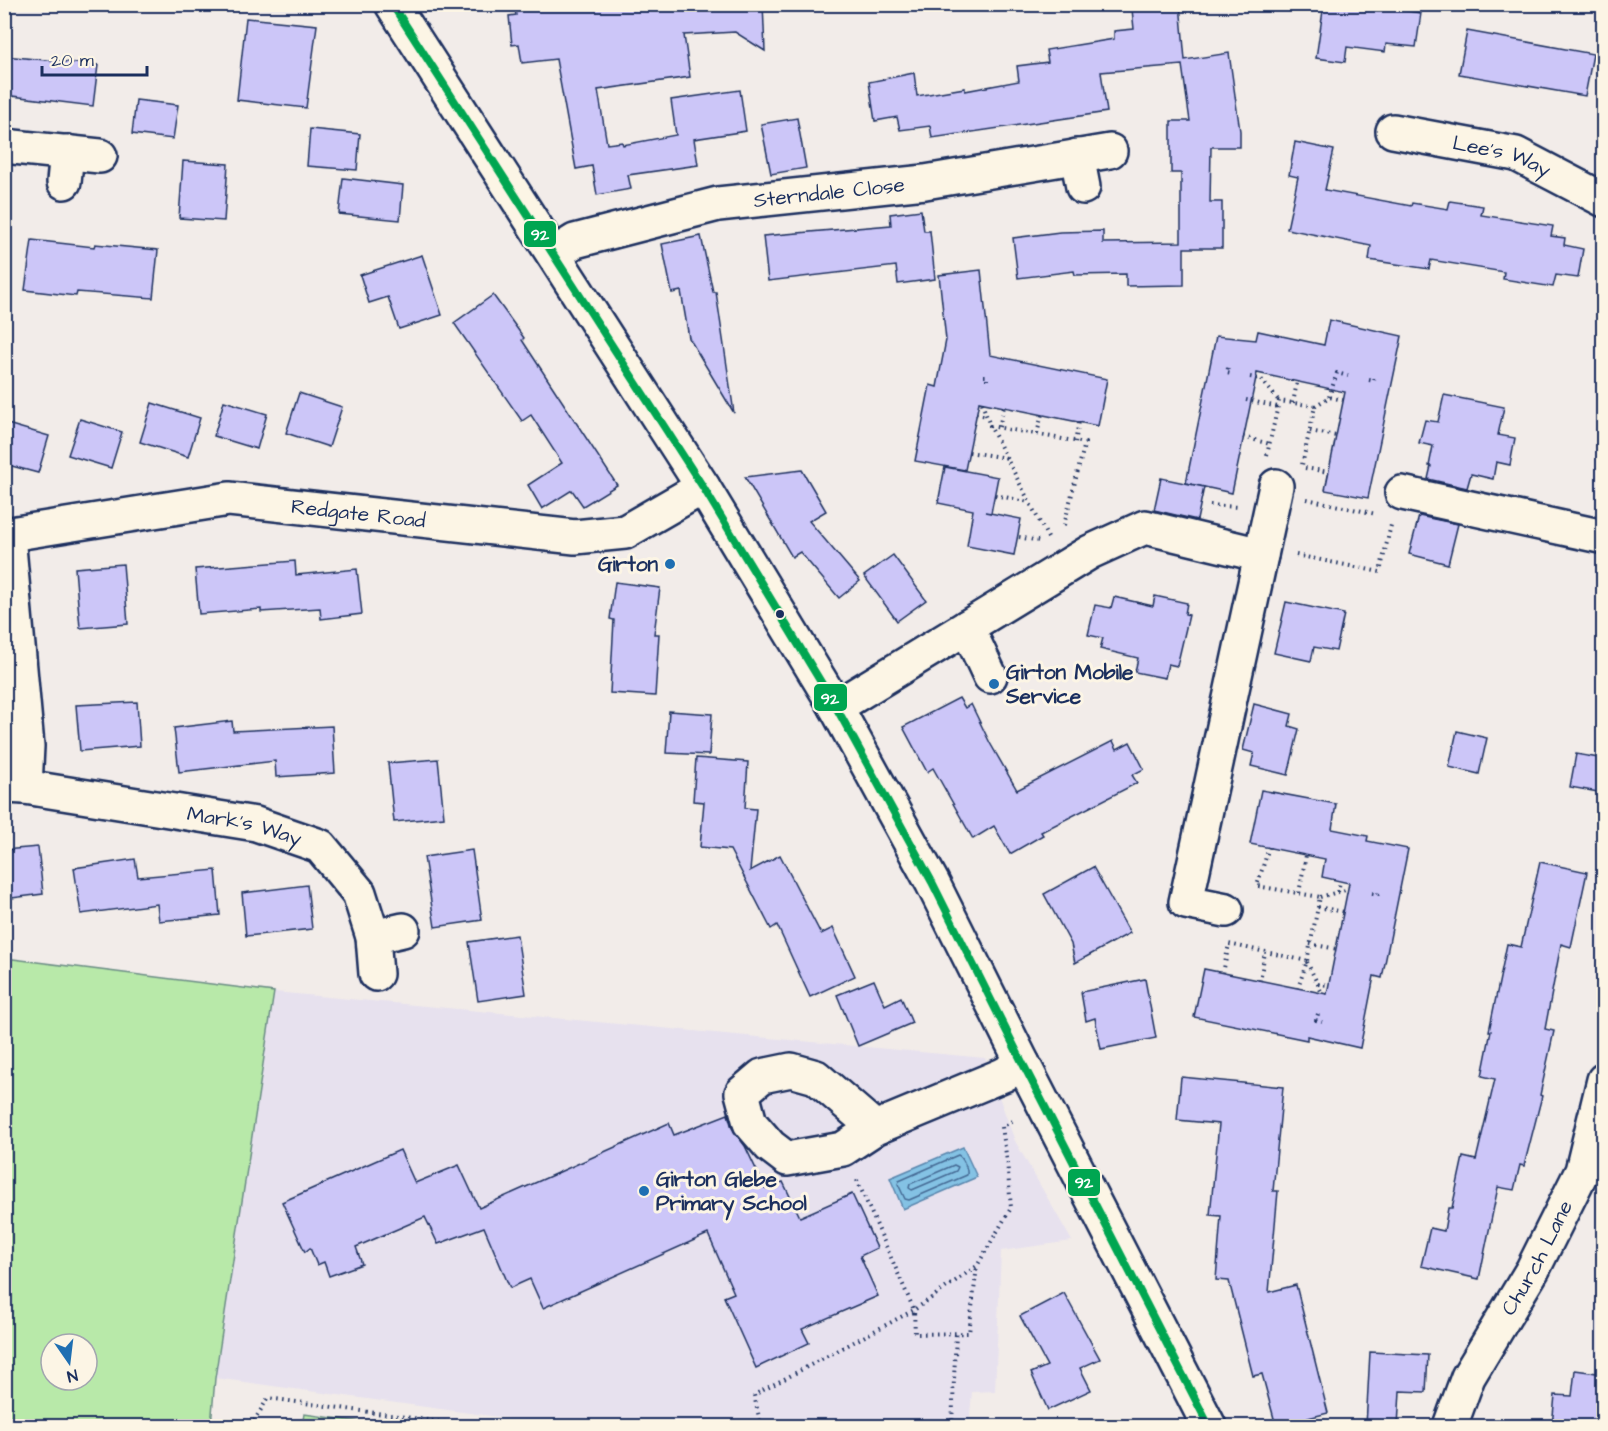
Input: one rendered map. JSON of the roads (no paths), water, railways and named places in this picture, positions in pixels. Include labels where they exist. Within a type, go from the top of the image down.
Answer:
[{"type":"street","points":[[392,4],[703,486],[836,707],[932,882],[1209,1426]]},
{"type":"street","name":"Lee's Way","points":[[1393,131],[1516,154],[1604,200]]},
{"type":"street","points":[[4,146],[66,167],[100,156]]},
{"type":"street","name":"Sterndale Close","points":[[554,254],[575,241],[718,204],[925,182],[1080,172],[1110,151]]},
{"type":"street","name":"Redgate Road","points":[[6,535],[229,499],[575,537],[625,532],[703,486]]},
{"type":"street","points":[[1226,910],[1186,902],[1275,554],[1276,486]]},
{"type":"street","points":[[1397,505],[1604,537]]},
{"type":"street","points":[[836,707],[1090,552],[1145,527],[1275,554]]},
{"type":"street","name":"Mark's Way","points":[[6,535],[27,746],[15,787],[256,824],[320,846],[359,893],[388,934],[376,974]]},
{"type":"street","points":[[967,627],[990,676]]},
{"type":"street","points":[[875,1128],[816,1077],[791,1070],[762,1076],[742,1093],[750,1123],[770,1146],[787,1159],[843,1149],[875,1128],[1003,1075],[1023,1064]]},
{"type":"street","name":"Church Lane","points":[[1450,1426],[1468,1377],[1533,1269],[1582,1172],[1604,1080]]},
{"type":"water","points":[[963,1147],[977,1177],[903,1209],[890,1178]]},
{"type":"place","name":"Girton","points":[[670,564]]},
{"type":"place","name":"Girton Mobile Service","points":[[994,684]]},
{"type":"place","name":"Girton Glebe Primary School","points":[[644,1191]]}]
